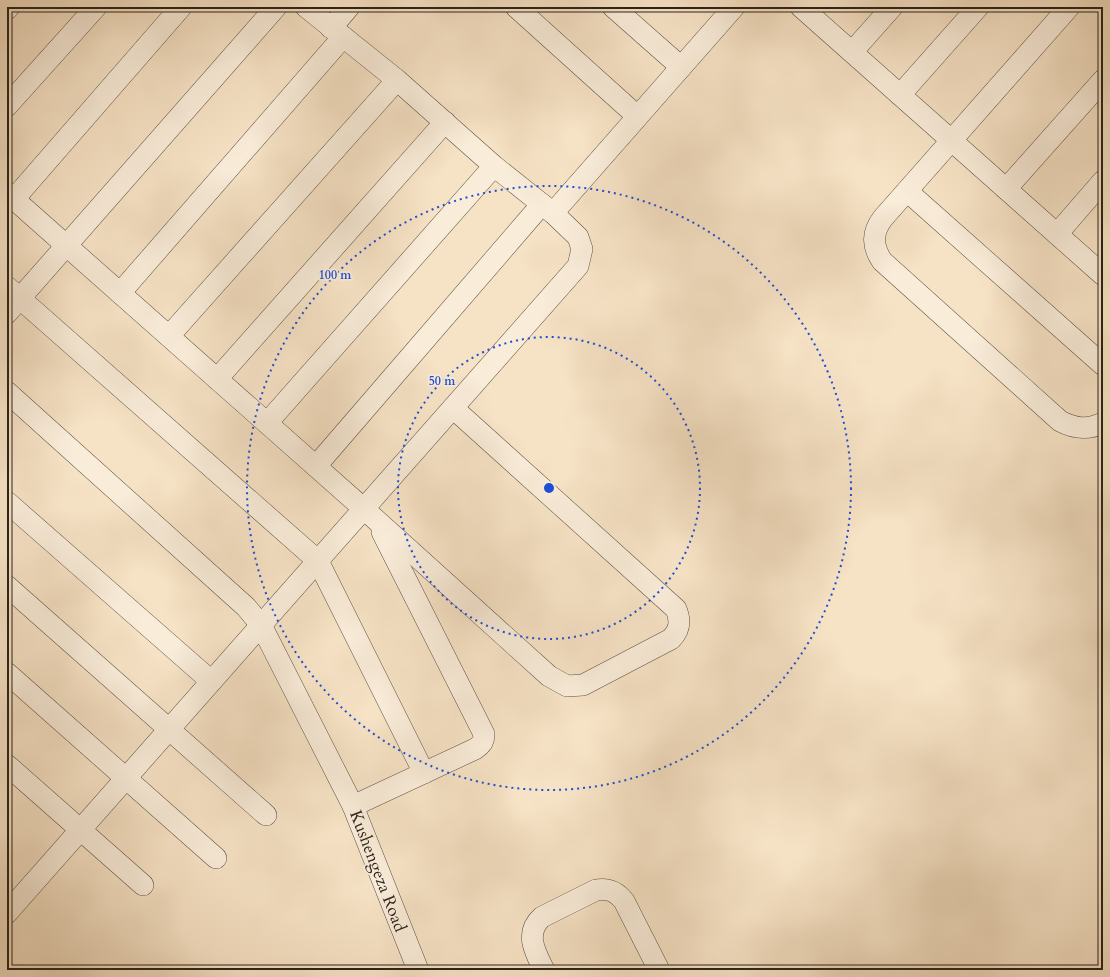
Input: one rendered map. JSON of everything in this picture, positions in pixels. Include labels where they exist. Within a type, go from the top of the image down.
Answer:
[{"type":"street","points":[[7,106],[96,7]]},
{"type":"street","points":[[181,7],[10,196],[267,422],[549,676],[567,686],[583,685],[671,639],[675,635],[679,624],[679,616],[671,604],[452,408]]},
{"type":"street","points":[[276,7],[66,246],[11,300],[318,561],[424,773]]},
{"type":"street","points":[[7,913],[318,561],[370,515],[452,408],[578,266],[582,249],[578,237],[548,209],[494,166],[397,80],[306,7]]},
{"type":"street","points":[[120,294],[337,32],[349,7]]},
{"type":"street","points":[[516,7],[637,116]]},
{"type":"street","points":[[613,7],[681,67]]},
{"type":"street","points":[[316,466],[548,209],[637,116],[734,7]]},
{"type":"street","points":[[852,52],[892,7]]},
{"type":"street","points":[[900,95],[978,7]]},
{"type":"street","points":[[1069,7],[883,218],[876,229],[874,244],[882,261],[1060,421],[1073,427],[1085,428],[1103,423]]},
{"type":"street","points":[[803,8],[1103,275]]},
{"type":"street","points":[[169,336],[397,80]]},
{"type":"street","points":[[1006,189],[1103,80]]},
{"type":"street","points":[[217,379],[444,122]]},
{"type":"street","points":[[267,422],[494,166]]},
{"type":"street","points":[[1057,234],[1103,181]]},
{"type":"street","points":[[907,191],[1103,365]]},
{"type":"street","name":"Kushengeza Road","points":[[7,392],[246,606],[261,625],[353,806],[418,970]]},
{"type":"street","points":[[7,502],[211,681]]},
{"type":"street","points":[[353,806],[479,747],[482,743],[484,734],[370,515]]},
{"type":"street","points":[[7,586],[266,815]]},
{"type":"street","points":[[7,673],[216,858]]},
{"type":"street","points":[[7,765],[143,885]]},
{"type":"street","points":[[544,970],[532,944],[532,931],[538,921],[542,917],[596,890],[612,890],[619,894],[659,970]]}]
